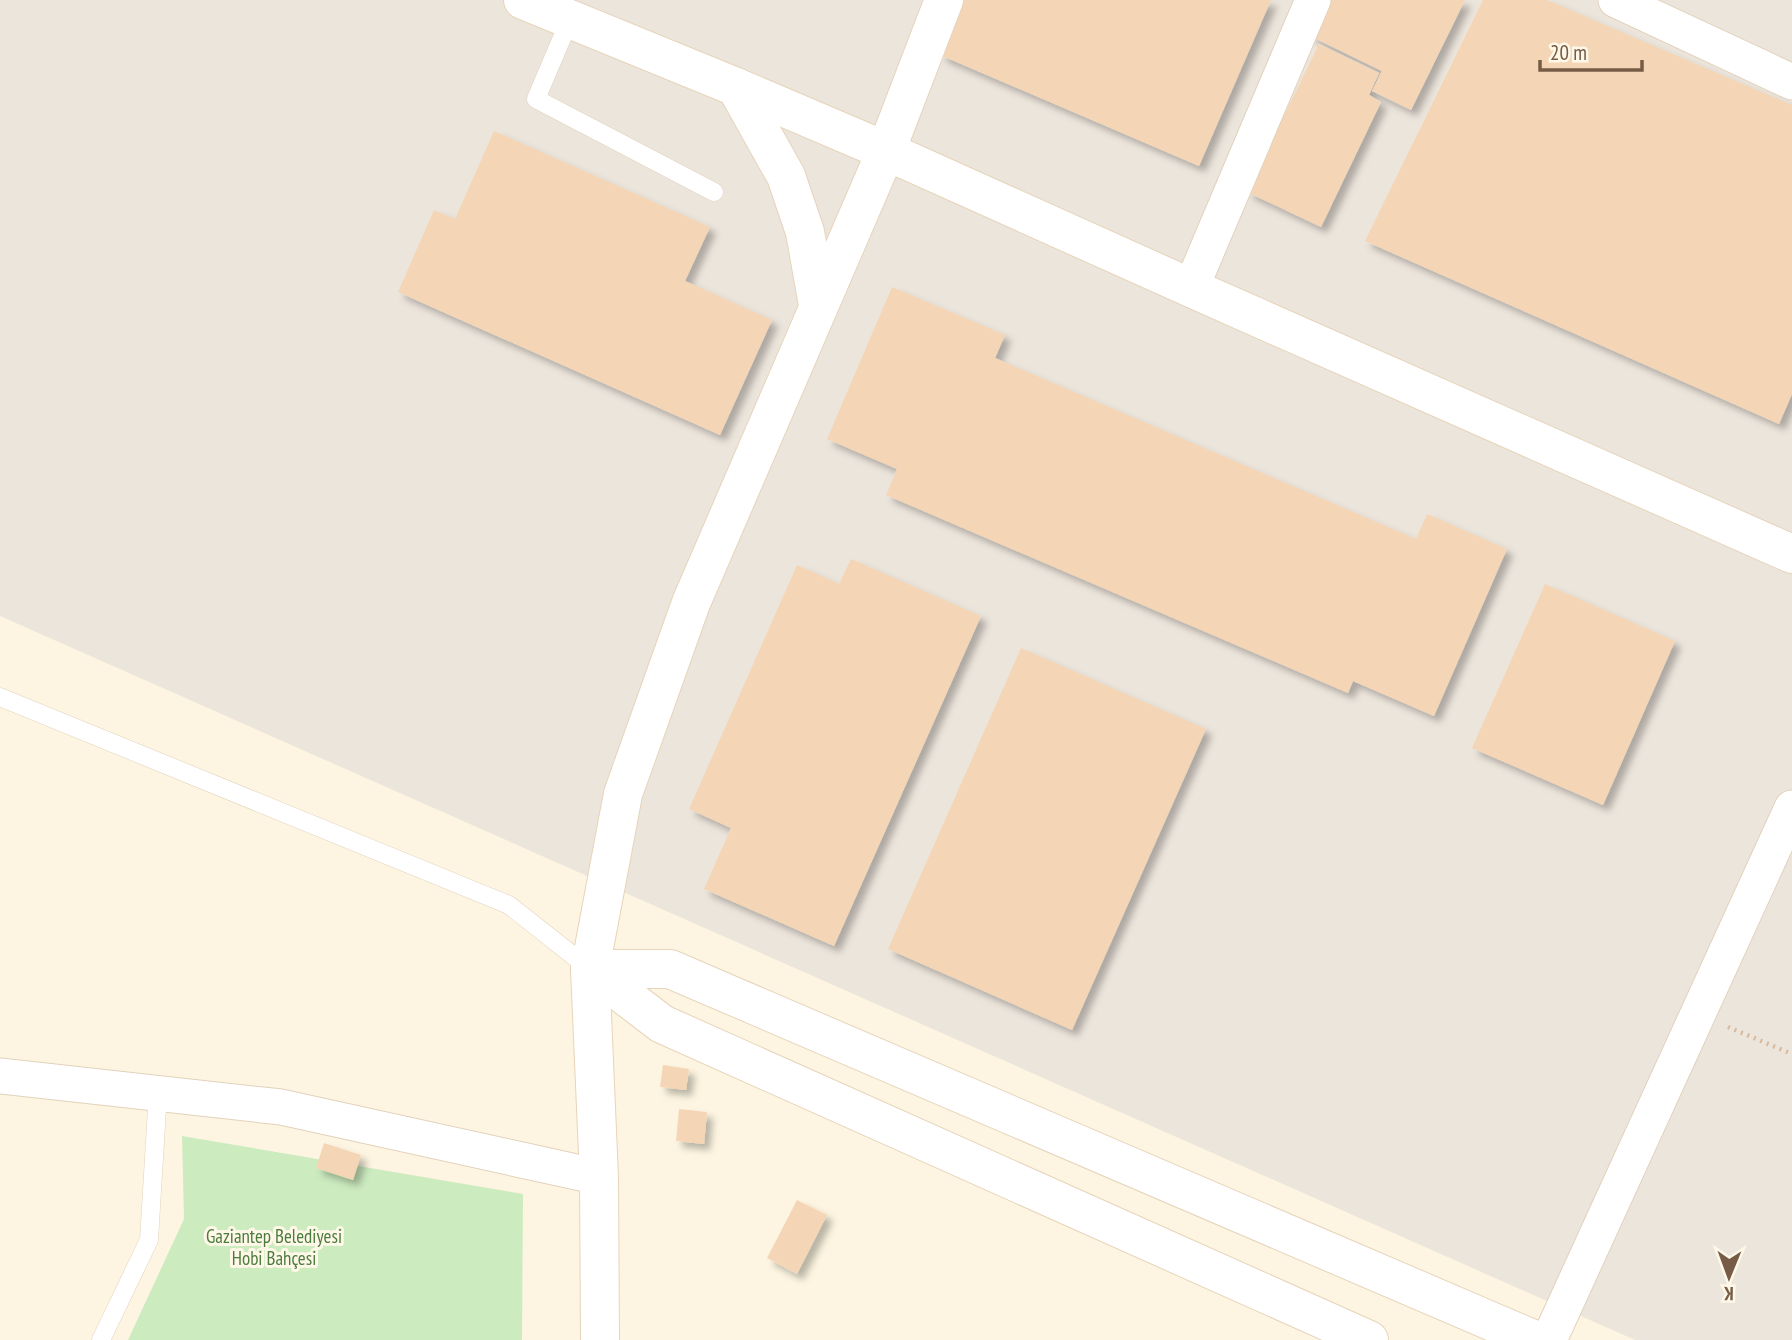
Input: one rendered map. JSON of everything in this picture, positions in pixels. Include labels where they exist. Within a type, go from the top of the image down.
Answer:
[{"type":"street","points":[[523,0],[736,86],[886,151],[1792,554]]},
{"type":"street","points":[[600,1340],[599,1177],[590,969],[623,794],[691,603],[886,151],[944,0]]},
{"type":"street","points":[[1191,288],[1313,0]]},
{"type":"street","points":[[1616,0],[1792,82]]},
{"type":"street","points":[[736,86],[786,176],[805,232],[818,305]]},
{"type":"street","points":[[1549,1340],[1792,808]]},
{"type":"street","points":[[590,969],[662,1024],[1369,1340]]},
{"type":"street","points":[[590,969],[670,969],[1535,1340]]},
{"type":"street","points":[[0,1076],[281,1107],[599,1177]]},
{"type":"lane","points":[[570,19],[536,99],[713,192]]},
{"type":"lane","points":[[0,697],[509,905],[590,969]]},
{"type":"lane","points":[[101,1340],[149,1240],[158,1092]]},
{"type":"path","points":[[1698,1014],[1792,1054]]},
{"type":"shaded area","points":[[0,0],[1792,0],[1792,1340],[1635,1340],[0,616]]},
{"type":"green space","name":"Gaziantep Belediyesi Hobi Bahçesi","points":[[182,1136],[523,1194],[522,1340],[128,1340],[184,1219]]},
{"type":"building","points":[[964,0],[1271,0],[1199,166],[940,55]]},
{"type":"building","points":[[1327,0],[1465,0],[1411,110],[1372,91],[1382,71],[1310,36]]},
{"type":"building","points":[[1483,0],[1547,0],[1792,105],[1792,394],[1779,424],[1365,241]]},
{"type":"building","points":[[1319,44],[1379,73],[1369,95],[1381,102],[1321,227],[1247,192]]},
{"type":"building","points":[[494,131],[710,227],[685,281],[772,320],[720,435],[398,292],[434,210],[455,219]]},
{"type":"building","points":[[892,287],[1005,335],[995,358],[1416,539],[1427,514],[1507,549],[1434,716],[1353,681],[1348,693],[886,495],[897,469],[827,439]]},
{"type":"building","points":[[851,559],[981,616],[834,946],[704,889],[731,828],[689,809],[797,565],[839,584]]},
{"type":"building","points":[[1545,584],[1675,641],[1603,805],[1472,748]]},
{"type":"building","points":[[1021,648],[1206,729],[1072,1030],[888,949]]},
{"type":"building","points":[[663,1065],[689,1069],[686,1090],[660,1087]]},
{"type":"building","points":[[679,1109],[707,1112],[704,1144],[676,1141]]},
{"type":"building","points":[[324,1143],[361,1155],[353,1180],[316,1168]]},
{"type":"building","points":[[797,1200],[827,1215],[797,1274],[767,1258]]}]
